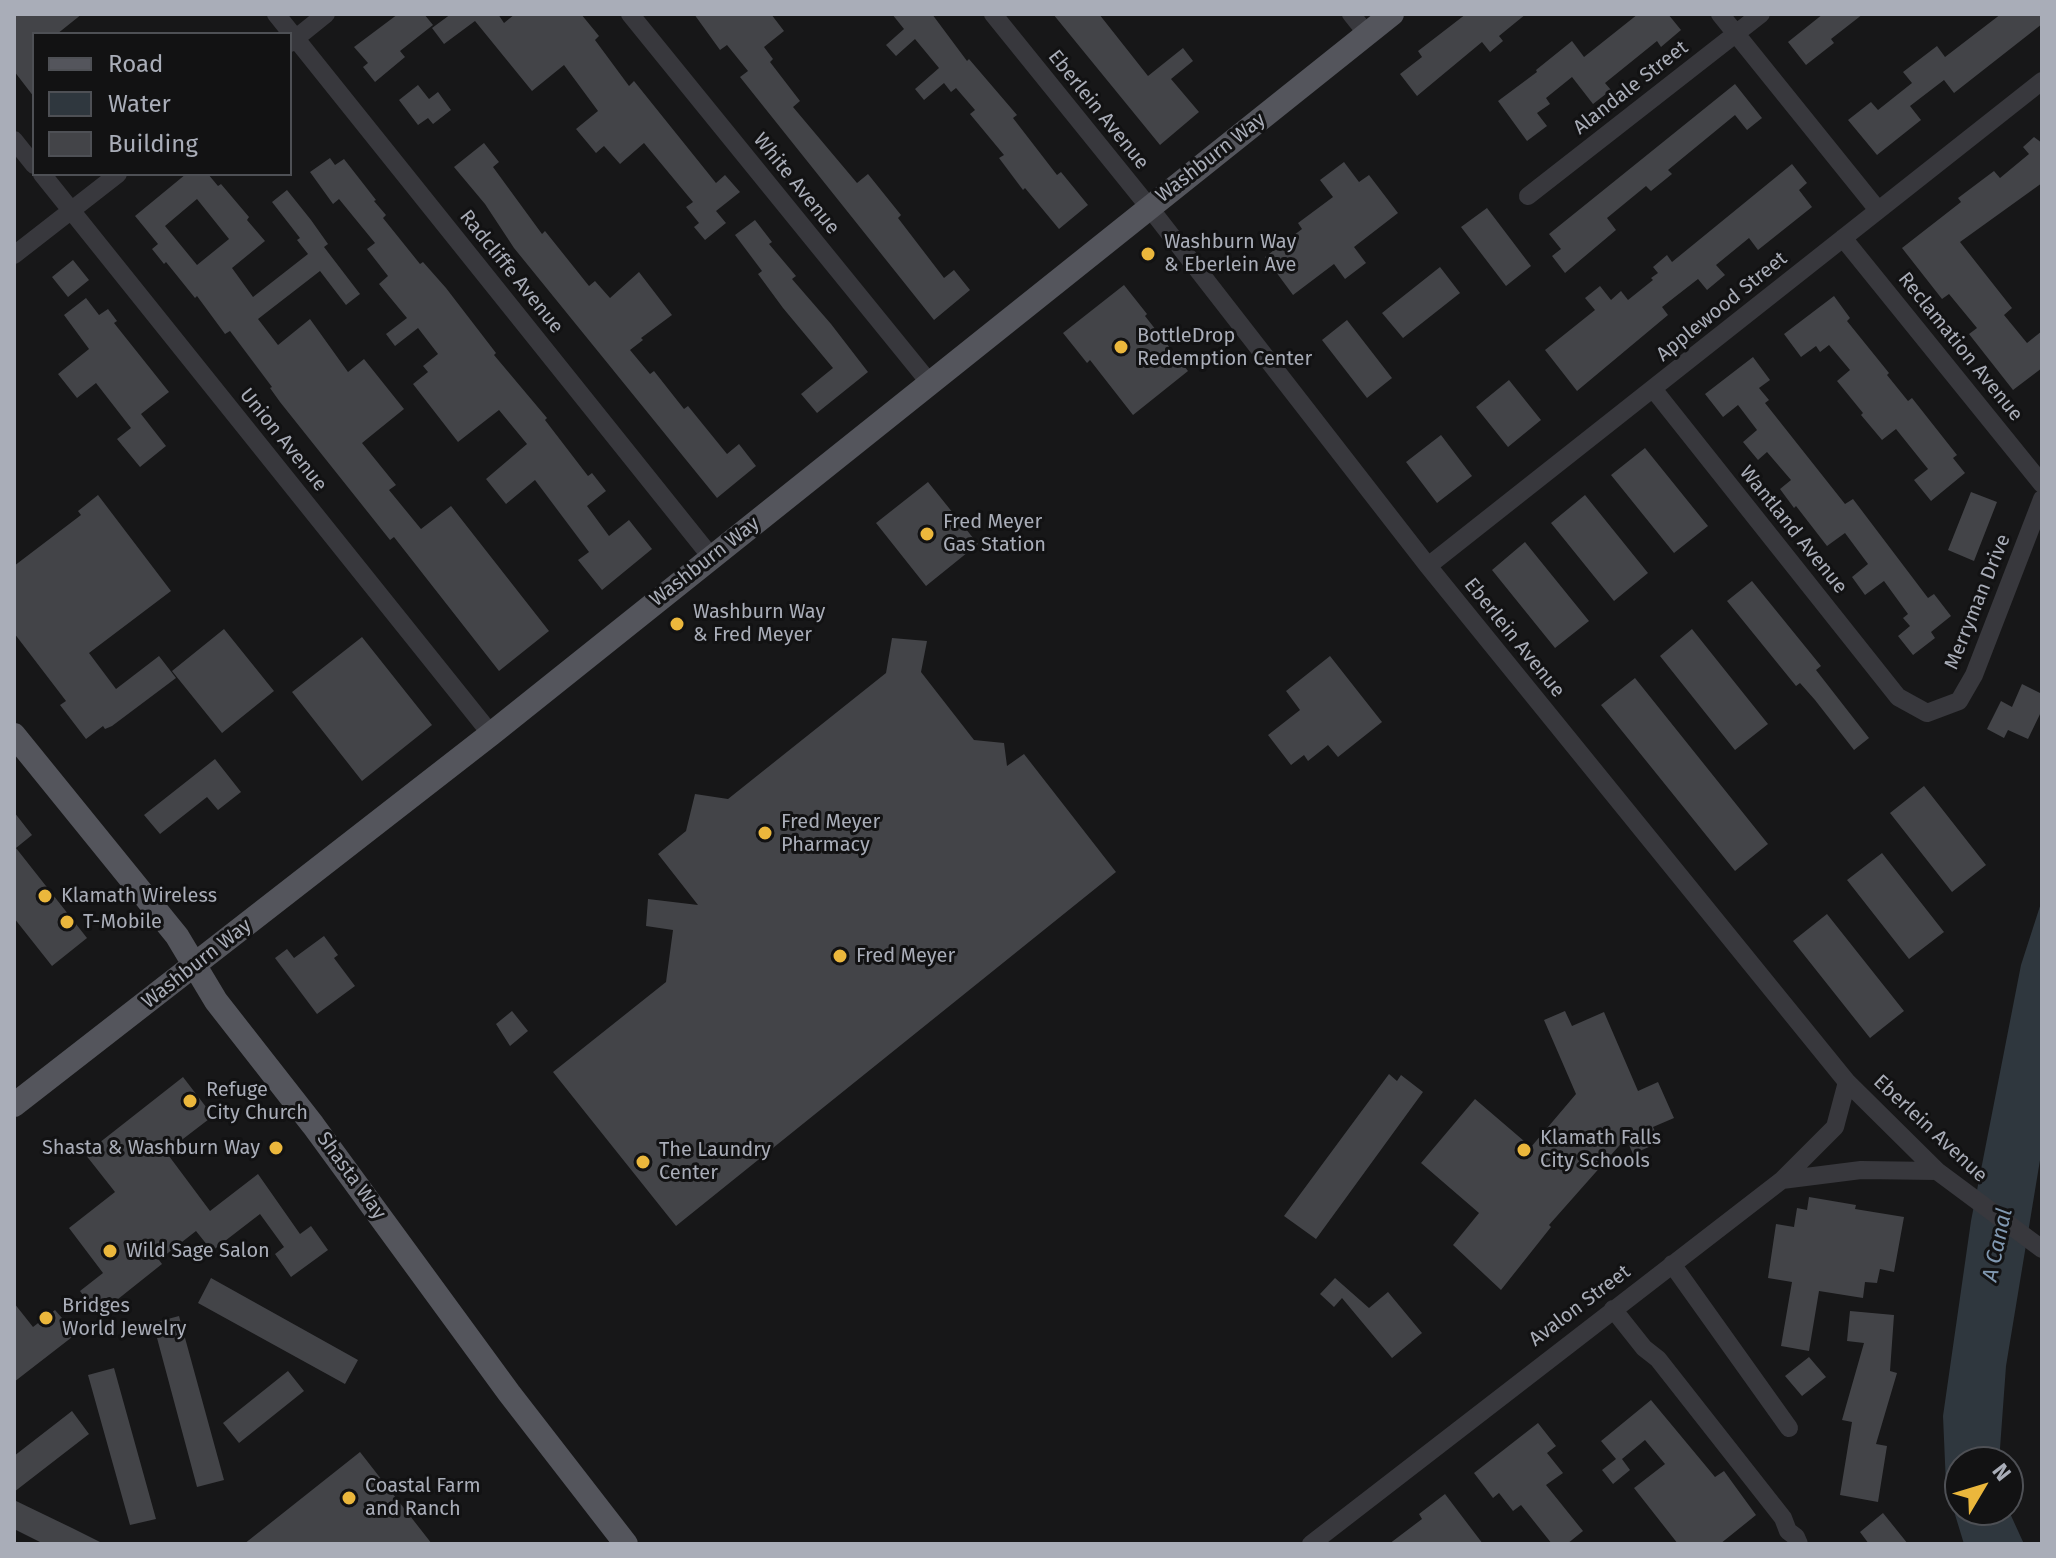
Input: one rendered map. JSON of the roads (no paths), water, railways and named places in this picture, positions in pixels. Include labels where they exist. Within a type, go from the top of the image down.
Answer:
[{"type":"main road","name":"Washburn Way","points":[[14,1105],[491,734],[1392,14]]},
{"type":"main road","name":"Shasta Way","points":[[14,735],[177,936],[216,1001],[313,1125],[509,1393],[626,1544]]},
{"type":"street","name":"Radcliffe Avenue","points":[[276,14],[288,32]]},
{"type":"street","points":[[293,40],[326,14]]},
{"type":"street","name":"White Avenue","points":[[630,14],[929,382]]},
{"type":"street","name":"Eberlein Avenue","points":[[993,14],[1149,207],[1428,566],[1847,1082],[1937,1171],[2039,1248]]},
{"type":"street","points":[[1351,14],[1367,34]]},
{"type":"street","points":[[1720,14],[1878,210]]},
{"type":"street","name":"Alandale Street","points":[[1528,196],[1761,14]]},
{"type":"street","name":"Radcliffe Avenue","points":[[293,40],[712,558]]},
{"type":"street","name":"Applewood Street","points":[[1428,566],[2042,81]]},
{"type":"street","points":[[14,140],[32,162]]},
{"type":"street","name":"Union Avenue","points":[[44,176],[491,734]]},
{"type":"street","points":[[14,255],[115,176]]},
{"type":"street","name":"Reclamation Avenue","points":[[1843,238],[2042,484]]},
{"type":"street","name":"Wantland Avenue","points":[[1654,390],[1898,697]]},
{"type":"street","name":"Merryman Drive","points":[[1898,697],[1927,713],[1959,701],[1974,675],[2042,499]]},
{"type":"street","name":"Avalon Street","points":[[1311,1544],[1782,1180],[1835,1127],[1847,1082]]},
{"type":"street","points":[[1782,1180],[1861,1170],[1937,1171]]},
{"type":"street","points":[[1672,1264],[1789,1428]]},
{"type":"street","points":[[1613,1309],[1644,1348],[1658,1359],[1783,1518],[1788,1531],[1799,1544]]},
{"type":"water","name":"A Canal","points":[[2042,900],[2042,1148],[2006,1366],[2000,1446],[1944,1446],[1943,1416],[1971,1221],[2021,965]]},
{"type":"water","points":[[1959,1526],[2016,1526],[2024,1544],[1964,1544]]},
{"type":"place","name":"Washburn Way & Eberlein Ave","points":[[1148,254]]},
{"type":"place","name":"BottleDrop Redemption Center","points":[[1121,347]]},
{"type":"place","name":"Fred Meyer Gas Station","points":[[927,534]]},
{"type":"place","name":"Washburn Way & Fred Meyer","points":[[677,624]]},
{"type":"place","name":"Fred Meyer Pharmacy","points":[[765,833]]},
{"type":"place","name":"Klamath Wireless","points":[[45,896]]},
{"type":"place","name":"T-Mobile","points":[[67,922]]},
{"type":"place","name":"Fred Meyer","points":[[840,956]]},
{"type":"place","name":"Refuge City Church","points":[[190,1101]]},
{"type":"place","name":"Shasta & Washburn Way","points":[[276,1148]]},
{"type":"place","name":"Klamath Falls City Schools","points":[[1524,1150]]},
{"type":"place","name":"The Laundry Center","points":[[643,1162]]},
{"type":"place","name":"Wild Sage Salon","points":[[110,1251]]},
{"type":"place","name":"Bridges World Jewelry","points":[[46,1318]]},
{"type":"place","name":"Coastal Farm and Ranch","points":[[349,1498]]}]
